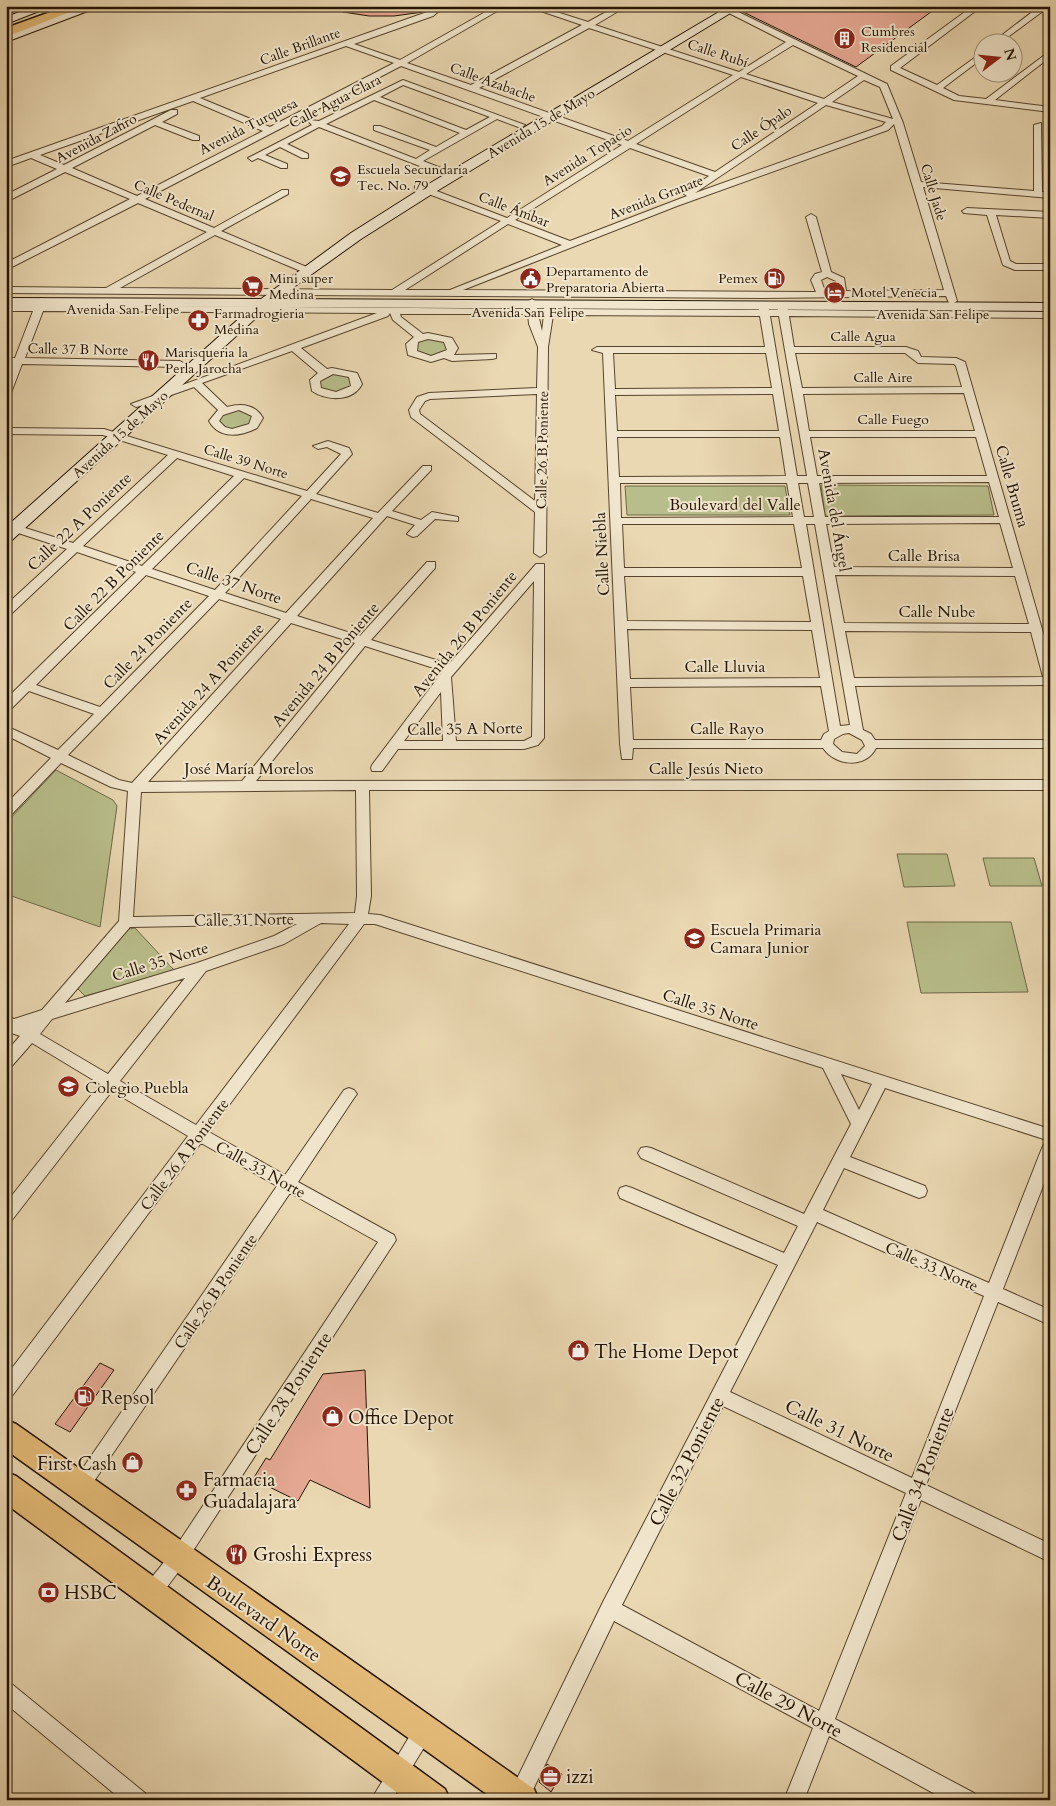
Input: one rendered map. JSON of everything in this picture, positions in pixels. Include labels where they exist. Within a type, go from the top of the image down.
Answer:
[{"type":"main road","points":[[6,21],[48,6]]},
{"type":"main road","points":[[6,27],[64,6]]},
{"type":"main road","points":[[6,33],[79,6]]},
{"type":"main road","points":[[6,39],[96,6]]},
{"type":"main road","name":"Avenida 15 de Mayo","points":[[111,434],[136,404],[180,364],[298,272],[423,189],[726,8]]},
{"type":"main road","name":"Avenida 15 de Mayo","points":[[423,189],[443,172],[521,125],[546,116]]},
{"type":"main road","points":[[298,272],[296,288],[307,292]]},
{"type":"main road","name":"Avenida San Felipe","points":[[782,304],[831,296],[1050,302]]},
{"type":"main road","name":"Avenida San Felipe","points":[[6,298],[42,303]]},
{"type":"main road","name":"Avenida San Felipe","points":[[6,302],[259,301],[549,305],[782,304],[952,300],[1050,307]]},
{"type":"main road","name":"Avenida 15 de Mayo","points":[[9,527],[111,434],[160,397],[259,301]]},
{"type":"main road","name":"Boulevard Norte","points":[[6,1433],[520,1799]]},
{"type":"main road","points":[[6,1486],[434,1800]]},
{"type":"street","name":"Calle Brillante","points":[[6,164],[195,99],[430,14],[441,6]]},
{"type":"street","name":"Avenida Turquesa","points":[[6,268],[399,64],[502,6]]},
{"type":"street","name":"Calle Rubí","points":[[530,6],[824,102],[896,122]]},
{"type":"street","points":[[472,89],[623,6]]},
{"type":"street","points":[[978,6],[894,68],[957,98],[1050,110]]},
{"type":"street","points":[[726,8],[864,76]]},
{"type":"street","points":[[1011,32],[1043,8]]},
{"type":"street","name":"Avenida Topacio","points":[[395,292],[793,42]]},
{"type":"street","name":"Calle Azabache","points":[[346,44],[715,175]]},
{"type":"street","points":[[988,102],[1050,53]]},
{"type":"street","points":[[937,89],[974,61]]},
{"type":"street","name":"Calle Jade","points":[[864,76],[884,86],[917,184],[952,300]]},
{"type":"street","name":"Calle Ópalo","points":[[674,204],[864,76]]},
{"type":"street","name":"Calle Agua Clara","points":[[284,166],[255,157],[403,82],[497,116]]},
{"type":"street","points":[[373,97],[467,133]]},
{"type":"street","points":[[195,99],[270,130]]},
{"type":"street","name":"Avenida Zafiro","points":[[6,199],[65,170],[195,99]]},
{"type":"street","points":[[297,116],[443,172]]},
{"type":"street","points":[[416,162],[497,116],[521,125]]},
{"type":"street","points":[[155,122],[196,138]]},
{"type":"street","name":"Avenida Granate","points":[[394,311],[423,302],[674,204],[885,128],[896,122]]},
{"type":"street","points":[[1038,125],[1038,194]]},
{"type":"street","points":[[377,128],[437,150]]},
{"type":"street","points":[[280,144],[305,156]]},
{"type":"street","name":"Calle Pedernal","points":[[32,155],[213,232],[298,272]]},
{"type":"street","points":[[917,184],[1050,195]]},
{"type":"street","name":"Calle Ámbar","points":[[423,189],[572,245]]},
{"type":"street","points":[[106,291],[285,192]]},
{"type":"street","points":[[967,211],[1050,215]]},
{"type":"street","points":[[991,212],[1006,263],[1015,267],[1050,267]]},
{"type":"street","points":[[811,217],[827,274]]},
{"type":"street","points":[[827,274],[841,280],[831,296],[816,280],[818,276],[827,274]]},
{"type":"street","name":"Avenida San Felipe","points":[[6,290],[106,291],[394,311],[532,305]]},
{"type":"street","name":"Avenida San Felipe","points":[[259,301],[307,292],[395,292],[763,304]]},
{"type":"street","points":[[6,393],[12,361],[42,303]]},
{"type":"street","name":"Avenida San Felipe","points":[[6,308],[42,303]]},
{"type":"street","points":[[763,304],[835,731]]},
{"type":"street","name":"Avenida San Felipe","points":[[782,304],[1050,315]]},
{"type":"street","name":"Avenida del Ángel","points":[[782,304],[857,731]]},
{"type":"street","name":"Calle 26 B Poniente","points":[[532,305],[534,324],[543,348]]},
{"type":"street","name":"Calle 26 B Poniente","points":[[540,553],[543,348],[548,324],[549,305]]},
{"type":"street","points":[[136,404],[197,384],[394,311],[396,318],[420,337]]},
{"type":"street","points":[[534,324],[548,324]]},
{"type":"street","points":[[446,356],[453,348],[448,340],[435,336],[420,337],[411,344],[412,353],[431,359],[446,356],[452,358],[492,356]]},
{"type":"street","points":[[295,348],[324,373]]},
{"type":"street","name":"Calle Niebla","points":[[626,750],[610,392],[602,350],[771,350]]},
{"type":"street","name":"Calle Agua","points":[[790,350],[906,350],[914,353],[918,360],[960,362]]},
{"type":"street","name":"Calle 37 B Norte","points":[[12,361],[180,364]]},
{"type":"street","name":"Calle Bruma","points":[[960,362],[1050,680]]},
{"type":"street","points":[[197,384],[224,410]]},
{"type":"street","name":"Calle Aire","points":[[798,391],[969,390]]},
{"type":"street","points":[[541,511],[415,415],[414,410],[421,399],[429,396],[542,391]]},
{"type":"street","points":[[610,392],[778,391]]},
{"type":"street","name":"Calle 39 Norte","points":[[6,430],[111,434],[174,455],[310,495],[423,524]]},
{"type":"street","points":[[612,434],[785,434]]},
{"type":"street","name":"Calle Fuego","points":[[805,434],[981,434]]},
{"type":"street","name":"Calle 24 Poniente","points":[[6,812],[218,593],[347,454],[345,450],[328,444],[318,446]]},
{"type":"street","name":"Calle 22 A Poniente","points":[[6,612],[174,455]]},
{"type":"street","name":"Avenida 24 A Poniente","points":[[135,788],[382,515],[427,468]]},
{"type":"street","name":"Calle 22 B Poniente","points":[[6,707],[241,475]]},
{"type":"street","name":"Boulevard del Valle","points":[[614,480],[994,479]]},
{"type":"street","points":[[413,534],[432,514],[454,519]]},
{"type":"street","name":"Boulevard del Valle","points":[[616,521],[1005,520]]},
{"type":"street","name":"Calle 37 Norte","points":[[9,527],[76,547],[363,641],[449,673]]},
{"type":"street","name":"Avenida 24 B Poniente","points":[[245,786],[363,641],[431,565]]},
{"type":"street","name":"Avenida 26 B Poniente","points":[[378,768],[449,673],[540,567],[539,731],[538,738],[534,742]]},
{"type":"street","points":[[618,572],[808,572]]},
{"type":"street","name":"Calle Brisa","points":[[829,572],[1020,572]]},
{"type":"street","points":[[621,626],[817,626]]},
{"type":"street","name":"Calle Nube","points":[[839,627],[1035,628]]},
{"type":"street","points":[[449,673],[450,745]]},
{"type":"street","points":[[848,682],[1050,680]]},
{"type":"street","name":"Calle Lluvia","points":[[623,683],[826,682]]},
{"type":"street","points":[[27,686],[102,712]]},
{"type":"street","points":[[845,729],[857,731],[867,737],[870,744],[866,755],[853,759],[833,753],[827,744],[828,737],[835,731],[845,729]]},
{"type":"street","points":[[6,730],[116,784],[135,788],[126,922],[6,1063]]},
{"type":"street","name":"Calle 35 A Norte","points":[[396,745],[524,746],[534,742]]},
{"type":"street","name":"Calle Rayo","points":[[626,750],[827,744]]},
{"type":"street","points":[[870,744],[1050,744]]},
{"type":"street","points":[[361,918],[364,896],[362,785]]},
{"type":"street","name":"José María Morelos","points":[[135,788],[154,786],[362,785]]},
{"type":"street","name":"Calle Jesús Nieto","points":[[362,785],[1050,785]]},
{"type":"street","name":"Calle 35 Norte","points":[[9,1025],[48,1015],[201,968],[279,940],[320,918]]},
{"type":"street","name":"Calle 31 Norte","points":[[126,922],[361,918]]},
{"type":"street","name":"Calle 35 Norte","points":[[361,918],[389,923],[1050,1135]]},
{"type":"street","name":"Calle 26 A Poniente","points":[[6,1390],[361,918]]},
{"type":"street","points":[[6,1215],[201,968]]},
{"type":"street","name":"Calle 33 Norte","points":[[9,1025],[30,1035],[198,1134],[388,1240]]},
{"type":"street","points":[[828,1064],[859,1124]]},
{"type":"street","name":"Calle 32 Poniente","points":[[520,1799],[610,1609],[881,1081]]},
{"type":"street","name":"Calle 26 B Poniente","points":[[80,1487],[349,1094]]},
{"type":"street","name":"Calle 34 Poniente","points":[[794,1800],[1050,1148]]},
{"type":"street","name":"Calle 33 Norte","points":[[646,1153],[811,1218],[1050,1318]]},
{"type":"street","points":[[841,1160],[852,1162],[918,1191]]},
{"type":"street","points":[[626,1194],[788,1262]]},
{"type":"street","name":"Calle 28 Poniente","points":[[151,1593],[179,1557],[388,1240]]},
{"type":"street","name":"Calle 31 Norte","points":[[720,1396],[1050,1554]]},
{"type":"street","name":"Calle 29 Norte","points":[[610,1609],[967,1800]]},
{"type":"street","points":[[6,1692],[138,1800]]},
{"type":"street","points":[[381,1800],[424,1731]]},
{"type":"green space","points":[[439,338],[450,347],[441,356],[422,357],[412,348],[421,339]]},
{"type":"green space","points":[[325,374],[344,374],[354,383],[344,392],[326,393],[315,384]]},
{"type":"green space","points":[[226,410],[245,410],[255,420],[244,429],[224,430],[215,420]]},
{"type":"green space","points":[[821,485],[988,486],[994,515],[825,516]]},
{"type":"green space","points":[[625,486],[785,486],[790,515],[627,515]]},
{"type":"green space","points":[[56,770],[113,800],[117,806],[100,927],[6,894],[6,823]]},
{"type":"green space","points":[[897,854],[947,854],[955,886],[904,887]]},
{"type":"green space","points":[[983,858],[1034,858],[1042,886],[990,886]]},
{"type":"green space","points":[[907,922],[1011,922],[1028,992],[921,993]]},
{"type":"green space","points":[[135,928],[175,971],[85,996],[77,988],[124,930]]},
{"type":"building","points":[[344,6],[422,6],[423,12],[394,16],[369,16],[343,12]]},
{"type":"building","name":"Cumbres Residencial","points":[[744,6],[939,6],[856,67],[739,10]]},
{"type":"building","name":"Repsol","points":[[100,1363],[114,1370],[70,1432],[55,1424]]},
{"type":"building","name":"Office Depot","points":[[365,1370],[370,1508],[310,1480],[298,1501],[253,1479],[266,1458],[270,1460],[323,1374]]},
{"type":"building","name":"izzi","points":[[547,1764],[562,1774],[551,1792],[539,1782]]},
{"type":"place","name":"Cumbres Residencial","points":[[845,39]]},
{"type":"place","name":"Escuela Secundaria Tec. No. 79","points":[[341,177]]},
{"type":"place","name":"Pemex","points":[[774,278]]},
{"type":"place","name":"Departamento de Preparatoria Abierta","points":[[530,279]]},
{"type":"place","name":"Mini super Medina","points":[[253,286]]},
{"type":"place","name":"Motel Venecia","points":[[835,292]]},
{"type":"place","name":"Farmadrogieria Medina","points":[[198,321]]},
{"type":"place","name":"Marisqueria la Perla Jarocha","points":[[149,360]]},
{"type":"place","name":"Escuela Primaria Camara Junior","points":[[694,938]]},
{"type":"place","name":"Colegio Puebla","points":[[69,1087]]},
{"type":"place","name":"The Home Depot","points":[[578,1351]]},
{"type":"place","name":"Repsol","points":[[85,1397]]},
{"type":"place","name":"Office Depot","points":[[332,1417]]},
{"type":"place","name":"First Cash","points":[[133,1463]]},
{"type":"place","name":"Farmacia Guadalajara","points":[[187,1490]]},
{"type":"place","name":"Groshi Express","points":[[237,1554]]},
{"type":"place","name":"HSBC","points":[[48,1592]]},
{"type":"place","name":"izzi","points":[[550,1776]]}]
